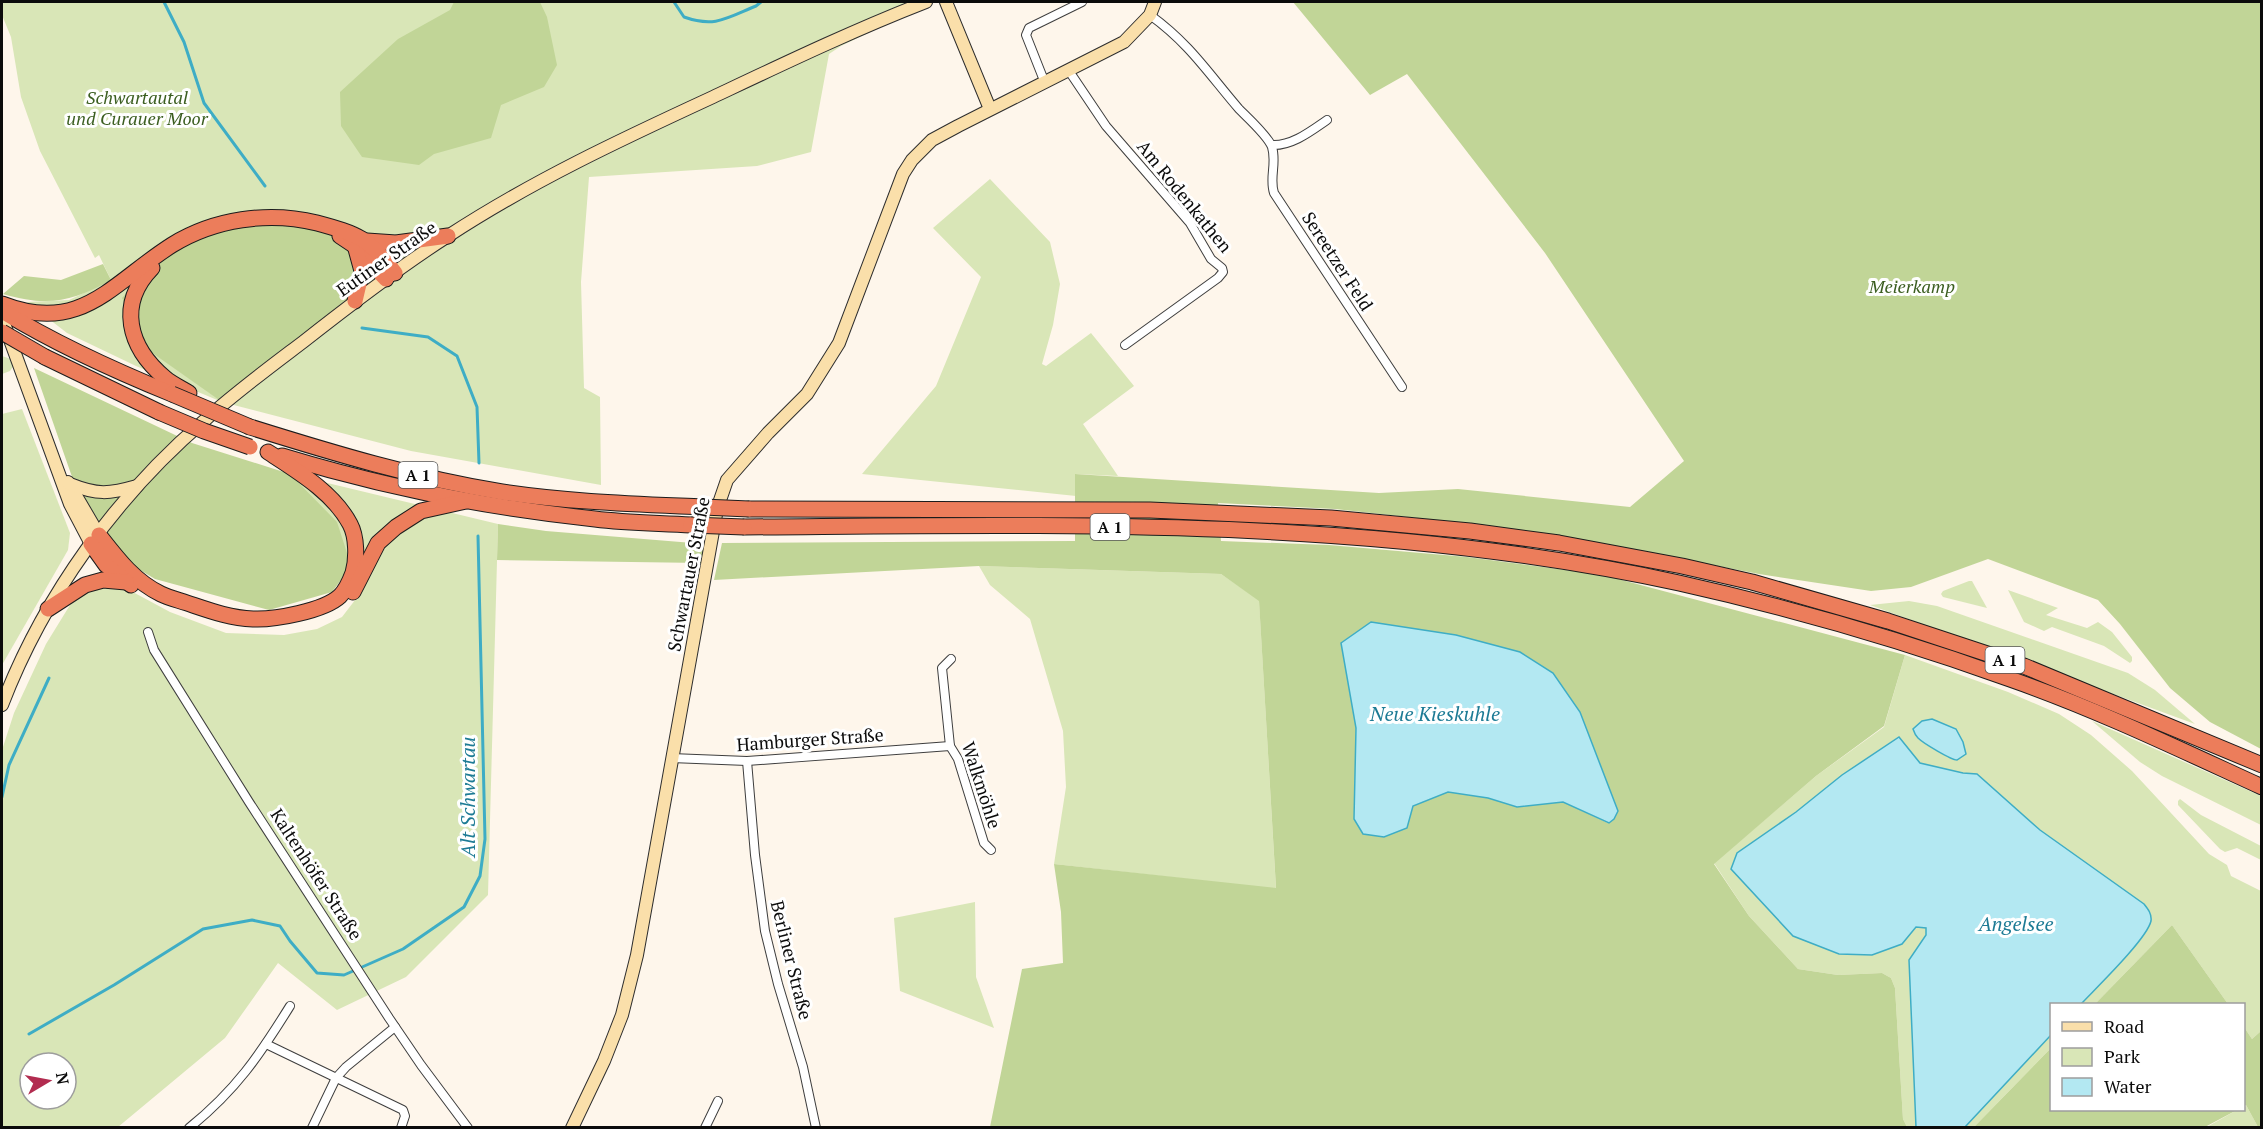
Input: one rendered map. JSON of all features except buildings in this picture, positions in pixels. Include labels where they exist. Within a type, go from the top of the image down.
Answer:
[{"type":"highway","points":[[2,304],[39,313],[66,312],[84,307],[118,286],[172,245],[193,234],[221,224],[256,218],[301,219],[334,228],[361,243],[396,243],[448,236]]},
{"type":"highway","points":[[251,423],[189,393],[165,378],[153,366],[133,334],[130,317],[131,302],[140,281],[151,269],[187,242],[219,230],[252,224],[280,223],[333,232],[378,250],[390,276]]},
{"type":"highway","points":[[355,301],[362,271],[361,243]]},
{"type":"highway","name":"A 1","points":[[2,311],[36,332],[102,366],[286,438],[359,461],[503,492],[597,502],[749,509],[1150,510],[1331,518],[1447,528],[1559,543],[1682,566],[1752,582],[1888,621],[2024,666],[2262,765]]},
{"type":"highway","name":"A 1","points":[[2,332],[45,357],[204,431],[354,478],[466,501],[595,519],[691,525],[1146,527],[1329,535],[1467,548],[1677,582],[1874,634],[2012,679],[2100,714],[2262,787]]},
{"type":"highway","points":[[95,540],[125,569],[161,594],[224,615],[254,619],[296,613],[324,605],[340,596],[350,583],[355,566],[355,544],[350,524],[329,498],[305,477],[268,452]]},
{"type":"highway","points":[[95,540],[106,565],[126,582],[157,599],[189,613],[223,623],[255,627],[298,622],[327,613],[344,602],[357,588],[378,543],[396,527],[421,511],[466,501]]},
{"type":"highway","points":[[48,609],[85,585],[103,579],[126,582]]},
{"type":"street","name":"Eutiner Straße","points":[[2,705],[33,635],[48,609],[95,540],[138,486],[202,422],[355,301],[448,236],[518,192],[590,153],[926,2]]},
{"type":"street","points":[[946,2],[990,109]]},
{"type":"street","points":[[1045,83],[1026,35],[1029,28],[1082,2]]},
{"type":"street","name":"Schwartauer Straße","points":[[572,1128],[604,1061],[622,1015],[640,938],[717,509],[727,480],[768,433],[807,394],[840,343],[896,190],[912,160],[932,140],[1124,42],[1142,26],[1155,2]]},
{"type":"street","points":[[1150,15],[1173,31],[1198,57],[1272,145],[1281,146],[1327,120]]},
{"type":"street","name":"Am Rodenkathen","points":[[1068,71],[1106,126],[1190,223],[1211,259],[1222,268],[1223,272],[1200,292],[1125,345]]},
{"type":"street","name":"Sereetzer Feld","points":[[1272,145],[1274,167],[1272,185],[1275,193],[1402,387]]},
{"type":"street","points":[[2,318],[70,504],[95,540]]},
{"type":"street","points":[[54,462],[70,484],[95,540]]},
{"type":"street","points":[[70,484],[101,494],[138,486]]},
{"type":"street","name":"Kaltenhöfer Straße","points":[[148,632],[154,650],[249,802],[395,1027],[468,1128]]},
{"type":"street","name":"Walkmöhle","points":[[951,659],[942,668],[950,746],[958,759],[984,843],[991,850]]},
{"type":"street","name":"Hamburger Straße","points":[[671,759],[747,761],[950,746]]},
{"type":"street","name":"Berliner Straße","points":[[747,761],[755,855],[765,931],[803,1067],[816,1128]]},
{"type":"street","points":[[189,1128],[218,1105],[236,1085],[290,1006]]},
{"type":"street","points":[[312,1128],[336,1078],[395,1027]]},
{"type":"street","points":[[266,1044],[403,1110],[405,1116],[401,1128]]},
{"type":"street","points":[[705,1128],[718,1101]]},
{"type":"green space","name":"Schwartautal und Curauer Moor","points":[[2,2],[933,2],[829,54],[811,152],[757,166],[589,177],[581,282],[584,388],[600,397],[601,485],[411,451],[222,402],[136,366],[67,333],[27,302],[69,300],[111,280],[99,255],[95,258],[40,151],[21,97],[11,37],[2,15]]},
{"type":"green space","points":[[454,2],[540,2],[547,17],[557,65],[544,87],[501,105],[491,138],[434,154],[419,165],[362,157],[341,126],[340,92],[398,39],[450,10]]},
{"type":"green space","name":"Meierkamp","points":[[1293,2],[2261,2],[2261,749],[2210,722],[2170,688],[2120,624],[2098,600],[1988,559],[1911,587],[1871,591],[1759,574],[1620,547],[1481,525],[1335,509],[1218,503],[1221,541],[1329,545],[1467,557],[1603,575],[1905,655],[1884,726],[1816,776],[1714,864],[1749,916],[1798,969],[1838,975],[1882,973],[1891,978],[1895,988],[1903,1119],[1907,1127],[990,1127],[1022,969],[1063,963],[1061,912],[1054,864],[1276,888],[1259,601],[1221,574],[979,566],[714,580],[722,543],[1075,541],[1075,474],[1379,493],[1458,489],[1630,507],[1684,461],[1545,253],[1407,74],[1370,95]],"holes":[[[1371,622],[1608,823],[1563,802],[1517,807],[1488,798],[1448,792],[1413,806],[1354,819],[1356,728],[1341,643]]]},
{"type":"green space","points":[[990,179],[1050,242],[1060,284],[1053,325],[1042,364],[1046,366],[1091,333],[1134,386],[1083,424],[1118,476],[1076,474],[1076,496],[862,474],[936,386],[981,277],[933,228]]},
{"type":"green space","points":[[250,217],[324,222],[380,274],[222,402],[151,352],[122,298],[153,264],[180,241]]},
{"type":"green space","points":[[103,264],[111,280],[71,298],[46,301],[3,294],[24,276],[61,280]]},
{"type":"green space","points":[[2,356],[17,361],[10,371],[2,374]]},
{"type":"green space","points":[[34,368],[192,443],[290,474],[337,522],[349,559],[344,576],[332,592],[269,610],[155,579],[125,561],[78,494]]},
{"type":"green space","points":[[22,409],[70,533],[68,550],[2,665],[2,414]]},
{"type":"green space","points":[[290,474],[498,524],[488,895],[406,977],[337,1010],[278,963],[225,1038],[118,1127],[2,1128],[2,750],[14,713],[46,644],[70,605],[84,589],[118,584],[170,612],[226,633],[284,635],[317,629],[342,617],[362,591],[380,557],[349,559]]},
{"type":"green space","points":[[498,524],[546,531],[705,544],[702,563],[497,560]]},
{"type":"green space","points":[[979,566],[1221,574],[1259,600],[1276,889],[1054,864],[1066,787],[1063,731],[1030,619],[990,585]]},
{"type":"green space","points":[[1972,581],[1987,608],[1943,597],[1941,594],[1943,591]]},
{"type":"green space","points":[[2008,590],[2058,608],[2046,615],[2087,628],[2098,622],[2112,632],[2132,657],[2132,661],[2130,663],[2104,646],[2052,627],[2044,631],[2024,622]]},
{"type":"green space","points":[[1909,601],[1937,606],[2128,673],[2155,690],[2195,724],[1870,605]]},
{"type":"green space","points":[[1905,655],[2008,692],[2059,714],[2091,735],[2132,771],[2209,854],[2227,865],[2231,876],[2261,891],[2261,1031],[2252,1039],[2245,1028],[2245,1003],[2227,1003],[2172,925],[2096,1003],[2050,1003],[2050,1049],[1974,1127],[1907,1127],[1903,1119],[1895,988],[1891,978],[1882,973],[1838,975],[1798,969],[1749,916],[1714,863],[1816,776],[1884,727]]},
{"type":"green space","points":[[2092,721],[2261,796],[2261,825],[2162,776],[2140,762]]},
{"type":"green space","points":[[2180,799],[2201,815],[2261,846],[2261,860],[2237,848],[2225,852],[2220,849],[2178,805]]},
{"type":"green space","points":[[975,902],[976,977],[994,1028],[900,991],[894,918]]},
{"type":"green space","points":[[2172,925],[2227,1003],[2096,1003]]},
{"type":"green space","points":[[2245,1028],[2252,1039],[2261,1031],[2261,1127],[2258,1127],[2246,1105]]},
{"type":"green space","points":[[2050,1049],[2050,1111],[2235,1111],[2205,1127],[1974,1127]]},
{"type":"green space","points":[[2246,1105],[2258,1127],[2205,1128],[2235,1111],[2245,1111]]},
{"type":"water","name":"Neue Kieskuhle","points":[[1371,622],[1456,635],[1520,652],[1553,673],[1580,712],[1618,811],[1614,819],[1609,823],[1563,802],[1517,807],[1488,798],[1448,792],[1413,806],[1407,828],[1384,837],[1363,834],[1354,819],[1356,728],[1341,643]]},
{"type":"water","points":[[1932,719],[1956,729],[1966,754],[1957,760],[1954,759],[1918,738],[1913,729],[1922,721]]},
{"type":"water","name":"Angelsee","points":[[1899,737],[1920,763],[1977,774],[2040,830],[2144,904],[2151,916],[2151,921],[2140,939],[2120,964],[2082,1003],[2050,1003],[2050,1036],[1965,1127],[1916,1127],[1909,960],[1926,935],[1926,928],[1916,927],[1902,944],[1872,955],[1839,954],[1793,936],[1731,869],[1737,853],[1796,812],[1842,775]]},
{"type":"waterway","name":"Alt Schwartau","points":[[164,2],[184,42],[204,103],[265,186]]},
{"type":"waterway","name":"Alt Schwartau","points":[[674,2],[684,17],[704,22],[729,18],[761,2]]},
{"type":"waterway","name":"Alt Schwartau","points":[[362,328],[428,337],[457,356],[477,407],[479,463]]},
{"type":"waterway","name":"Alt Schwartau","points":[[29,1034],[114,985],[203,929],[252,920],[280,926],[317,973],[344,975],[403,949],[464,907],[480,876],[485,839],[478,536]]},
{"type":"waterway","points":[[2,797],[9,765],[49,678]]}]
